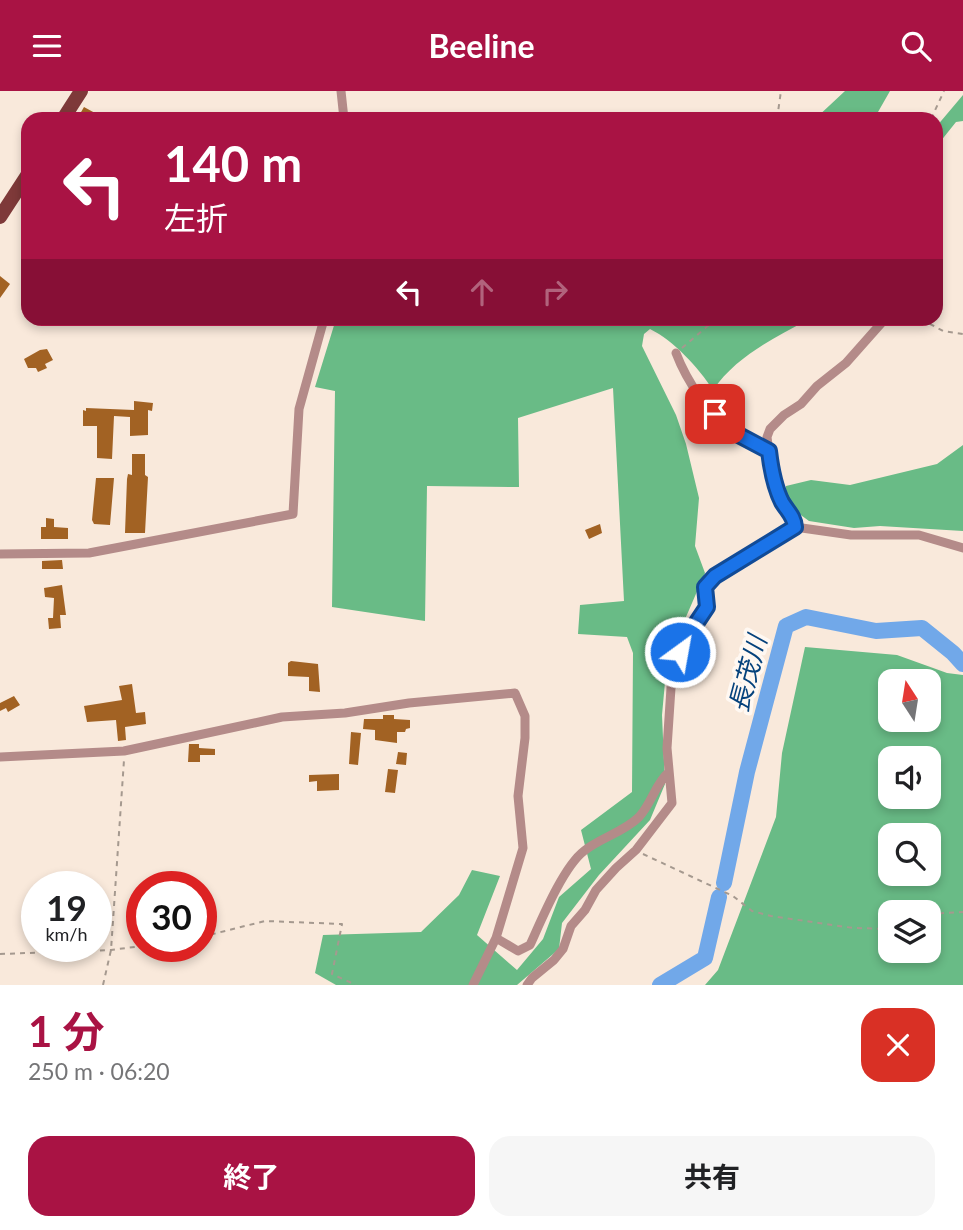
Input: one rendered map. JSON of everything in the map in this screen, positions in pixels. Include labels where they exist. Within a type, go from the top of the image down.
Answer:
[{"type":"main road","points":[[68,112],[81,91]]},
{"type":"main road","points":[[0,217],[21,185]]},
{"type":"street","points":[[341,91],[343,112]]},
{"type":"street","points":[[0,554],[89,553],[293,514],[299,409],[322,326]]},
{"type":"street","points":[[795,527],[794,517],[782,502],[772,475],[767,437],[774,424],[801,404],[846,363],[879,326]]},
{"type":"street","points":[[676,353],[683,372],[715,414],[735,433],[769,451]]},
{"type":"street","points":[[527,985],[531,978],[554,960],[563,949],[571,926],[585,910],[596,890],[636,851],[672,803],[668,718],[672,673],[683,643],[707,607],[705,587],[715,576],[795,527],[851,535],[919,535],[963,548]]},
{"type":"street","points":[[0,757],[124,751],[282,717],[345,713],[409,703],[514,693],[525,716],[518,796],[523,848],[496,938],[472,985]]},
{"type":"street","points":[[496,938],[518,951],[530,945],[556,889],[582,852],[638,817],[660,780],[669,772]]},
{"type":"path","points":[[778,112],[781,91]]},
{"type":"path","points":[[934,112],[944,91]]},
{"type":"path","points":[[676,353],[708,326]]},
{"type":"path","points":[[933,326],[943,331],[963,334]]},
{"type":"path","points":[[112,938],[124,751]]},
{"type":"path","points":[[636,851],[733,896],[752,911],[853,928],[878,929]]},
{"type":"path","points":[[941,913],[963,912]]},
{"type":"path","points":[[217,933],[265,921],[342,924],[332,974],[356,985]]},
{"type":"path","points":[[0,954],[21,953]]},
{"type":"path","points":[[103,985],[108,962]]},
{"type":"green space","points":[[845,91],[890,91],[878,112],[822,112]]},
{"type":"green space","points":[[963,95],[963,121],[956,122],[943,138],[943,119]]},
{"type":"green space","points":[[334,326],[797,326],[744,358],[713,390],[693,364],[668,340],[650,329],[644,334],[642,346],[676,415],[686,444],[699,498],[695,546],[705,573],[673,647],[666,671],[662,715],[665,784],[650,820],[599,875],[562,923],[559,949],[517,985],[336,985],[315,973],[323,935],[421,932],[459,895],[472,870],[500,876],[477,935],[517,970],[543,939],[559,897],[591,869],[581,830],[632,792],[633,653],[627,637],[578,634],[580,605],[624,601],[613,388],[518,418],[519,487],[427,486],[425,621],[332,607],[335,391],[315,387]]},
{"type":"green space","points":[[963,445],[963,531],[880,526],[854,528],[809,521],[783,502],[786,486],[811,480],[850,485],[937,464]]},
{"type":"green space","points":[[805,647],[897,655],[936,669],[878,669],[878,732],[941,732],[942,671],[963,675],[963,985],[705,985],[718,970],[776,817],[782,753]]},
{"type":"building","points":[[0,276],[10,284],[0,298]]},
{"type":"building","points":[[47,349],[53,360],[45,364],[47,368],[38,372],[36,368],[28,368],[24,359]]},
{"type":"building","points":[[134,401],[153,403],[152,411],[148,410],[148,435],[130,436],[130,417],[114,416],[112,459],[97,458],[97,426],[83,426],[83,410],[134,410]]},
{"type":"building","points":[[132,454],[145,454],[145,475],[148,477],[145,533],[125,533],[127,479],[128,474],[132,475]]},
{"type":"building","points":[[96,478],[114,478],[110,525],[94,524],[92,520]]},
{"type":"building","points":[[46,518],[54,519],[54,527],[68,528],[68,539],[41,539],[41,527],[46,527]]},
{"type":"building","points":[[600,524],[602,533],[589,539],[585,530]]},
{"type":"building","points":[[62,560],[63,569],[42,569],[42,561]]},
{"type":"building","points":[[62,585],[66,615],[60,615],[61,628],[49,629],[48,618],[53,618],[54,598],[45,597],[44,588]]},
{"type":"building","points":[[288,663],[318,664],[320,692],[309,691],[309,677],[288,676]]},
{"type":"building","points":[[132,684],[136,713],[145,712],[146,724],[125,727],[126,740],[118,741],[116,720],[87,722],[84,706],[122,700],[119,686]]},
{"type":"building","points":[[14,696],[20,705],[8,712],[6,708],[0,711],[0,703]]},
{"type":"building","points":[[383,715],[410,720],[410,728],[405,732],[397,732],[397,743],[375,740],[375,730],[363,729],[364,719],[383,719]]},
{"type":"building","points":[[351,732],[361,733],[358,765],[349,764]]},
{"type":"building","points":[[189,744],[215,749],[215,755],[200,755],[200,762],[188,762]]},
{"type":"building","points":[[398,752],[407,753],[406,765],[396,764]]},
{"type":"building","points":[[388,769],[398,770],[395,793],[385,792]]},
{"type":"building","points":[[339,774],[339,790],[317,791],[317,781],[309,782],[309,775]]},
{"type":"waterway","name":"長茂川","points":[[724,883],[747,772],[786,626],[806,617],[876,631],[922,628],[963,664]]},
{"type":"waterway","name":"長茂川","points":[[660,985],[705,958],[719,897]]},
{"type":"route","points":[[680,652],[707,607],[705,587],[715,576],[795,527],[794,517],[782,502],[772,475],[769,451],[735,433],[715,414]]}]
